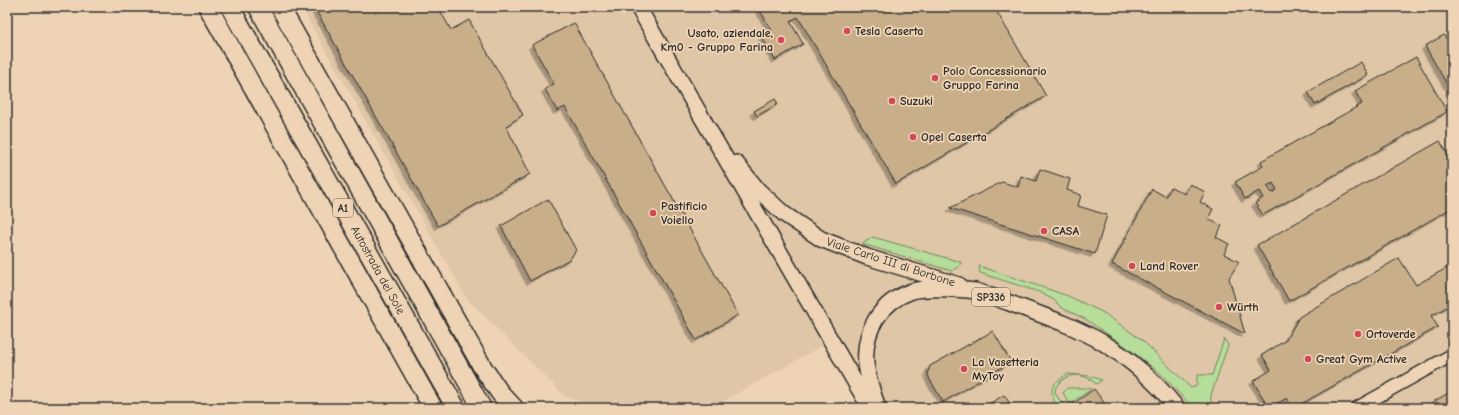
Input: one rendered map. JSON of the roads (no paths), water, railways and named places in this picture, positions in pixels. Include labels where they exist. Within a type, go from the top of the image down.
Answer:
[{"type":"highway","points":[[208,7],[433,408]]},
{"type":"highway","name":"Autostrada del Sole","points":[[230,7],[456,408]]},
{"type":"highway","name":"Autostrada del Sole","points":[[258,7],[482,408]]},
{"type":"highway","points":[[280,7],[483,368],[500,393],[514,408]]},
{"type":"main road","name":"Viale Carlo III di Borbone","points":[[638,7],[870,408]]},
{"type":"main road","name":"Viale Carlo III di Borbone","points":[[708,128],[758,190],[784,214],[821,239],[867,257],[976,291]]},
{"type":"main road","name":"SP336","points":[[878,408],[870,386],[866,364],[869,332],[879,314],[894,298],[914,290],[933,289],[976,291],[1058,321],[1102,342],[1140,369],[1177,408]]},
{"type":"street","points":[[1357,408],[1452,355]]},
{"type":"place","name":"Tesla Caserta","points":[[847,31]]},
{"type":"place","name":"Usato, aziendale, Km0 - Gruppo Farina","points":[[781,40]]},
{"type":"place","name":"Polo Concessionario Gruppo Farina","points":[[935,78]]},
{"type":"place","name":"Suzuki","points":[[892,101]]},
{"type":"place","name":"Opel Caserta","points":[[913,137]]},
{"type":"place","name":"Pastificio Voiello","points":[[653,213]]},
{"type":"place","name":"CASA","points":[[1044,231]]},
{"type":"place","name":"Land Rover","points":[[1132,266]]},
{"type":"place","name":"Würth","points":[[1219,307]]},
{"type":"place","name":"Ortoverde","points":[[1358,334]]},
{"type":"place","name":"Great Gym Active","points":[[1308,359]]},
{"type":"place","name":"La Vasetteria MyToy","points":[[964,369]]}]
